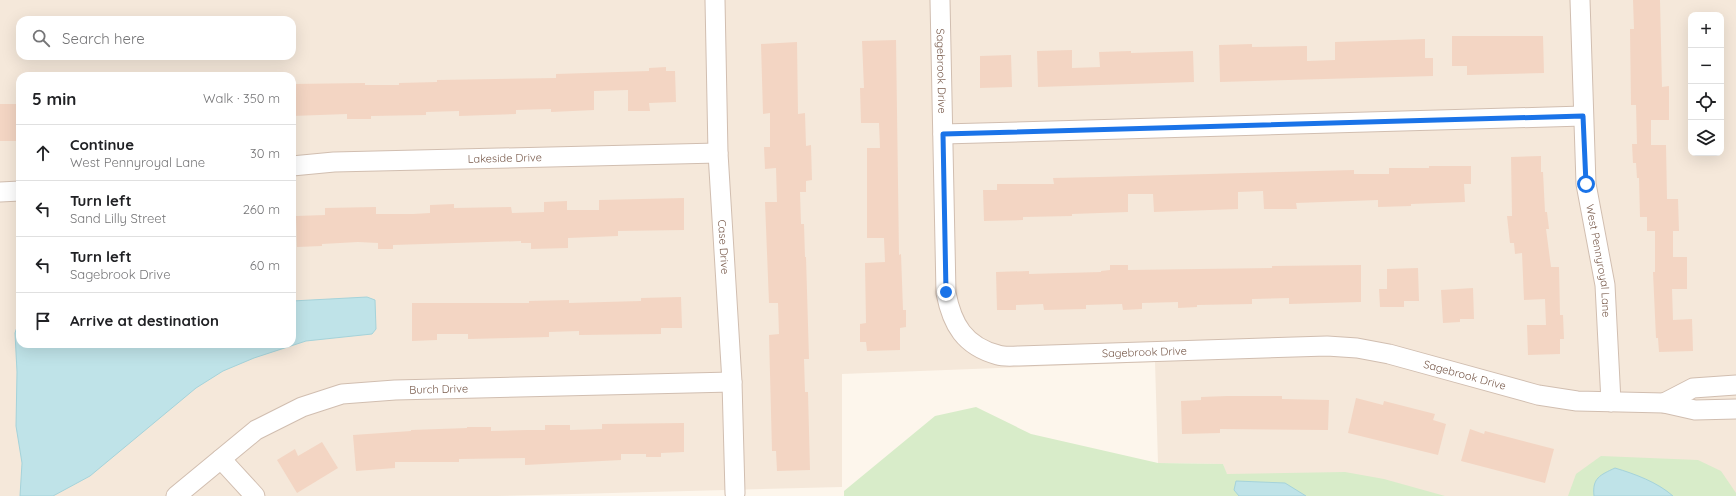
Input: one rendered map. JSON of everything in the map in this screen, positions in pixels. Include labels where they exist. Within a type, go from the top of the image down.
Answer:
[{"type":"street","name":"Case Drive","points":[[715,0],[718,153],[732,382],[735,493]]},
{"type":"street","name":"Sagebrook Drive","points":[[940,0],[946,292],[949,310],[956,326],[968,339],[982,349],[999,356],[1019,356],[1327,346],[1357,348],[1389,354],[1538,395],[1577,401],[1664,403],[1695,410],[1736,409]]},
{"type":"street","name":"West Pennyroyal Lane","points":[[1580,0],[1586,184],[1606,298],[1611,402]]},
{"type":"street","points":[[943,134],[1583,116]]},
{"type":"street","name":"Lakeside Drive","points":[[296,166],[334,162],[718,153]]},
{"type":"street","points":[[0,192],[16,191]]},
{"type":"street","name":"Burch Drive","points":[[189,492],[221,459],[256,430],[302,407],[342,394],[395,390],[732,382]]},
{"type":"street","name":"Sagebrook Drive","points":[[1664,403],[1693,388],[1736,385]]},
{"type":"street","points":[[221,459],[255,496]]},
{"type":"shaded area","points":[[0,0],[1736,0],[1736,496],[1234,496],[1223,464],[1158,463],[1155,362],[842,374],[842,487],[496,496],[0,496]]},
{"type":"green space","points":[[976,407],[1031,434],[1158,463],[1223,464],[1227,474],[1345,472],[1384,479],[1445,496],[844,496],[844,491],[935,416]]},
{"type":"green space","points":[[1601,456],[1698,460],[1721,471],[1736,493],[1736,496],[1568,496],[1576,474]]},
{"type":"water","points":[[367,297],[375,300],[376,329],[372,334],[306,341],[296,344],[296,301]]},
{"type":"water","points":[[16,330],[16,348],[285,348],[254,358],[223,371],[196,388],[90,476],[53,496],[20,496],[22,463],[16,426],[17,372],[15,333]]},
{"type":"water","points":[[1615,468],[1646,479],[1673,496],[1594,496],[1594,485],[1598,478]]},
{"type":"water","points":[[1236,481],[1285,483],[1306,496],[1239,496],[1234,490]]},
{"type":"building","points":[[1633,0],[1660,0],[1662,87],[1669,86],[1669,120],[1651,120],[1651,145],[1666,145],[1667,199],[1678,199],[1679,231],[1673,231],[1673,257],[1687,257],[1687,289],[1672,289],[1673,320],[1692,319],[1693,351],[1659,352],[1658,338],[1656,338],[1653,272],[1655,272],[1655,231],[1647,231],[1647,217],[1640,217],[1639,178],[1637,178],[1636,163],[1633,163],[1632,144],[1637,144],[1636,105],[1631,105],[1630,29],[1634,29]]},
{"type":"building","points":[[1452,36],[1543,36],[1544,73],[1467,75],[1467,66],[1452,66]]},
{"type":"building","points":[[1425,39],[1425,58],[1433,58],[1433,76],[1220,82],[1219,45],[1252,44],[1252,47],[1307,46],[1307,61],[1335,60],[1335,42]]},
{"type":"building","points":[[896,40],[899,255],[901,254],[903,310],[906,310],[906,327],[900,328],[900,350],[867,351],[866,342],[860,342],[860,324],[866,323],[865,263],[885,262],[884,238],[867,238],[867,148],[880,148],[879,123],[861,123],[860,88],[864,88],[862,41]]},
{"type":"building","points":[[797,42],[798,114],[805,113],[806,146],[811,145],[812,180],[806,181],[806,192],[800,192],[801,224],[804,224],[806,257],[809,359],[804,359],[805,392],[808,392],[810,470],[777,471],[776,451],[772,451],[769,335],[779,334],[778,303],[769,303],[765,202],[777,202],[776,168],[765,169],[764,147],[770,147],[770,113],[763,114],[761,44]]},
{"type":"building","points":[[1072,50],[1072,68],[1100,67],[1099,52],[1131,51],[1131,53],[1193,51],[1194,82],[1038,87],[1037,51]]},
{"type":"building","points":[[1011,55],[1012,87],[980,88],[980,56]]},
{"type":"building","points":[[666,67],[666,71],[675,71],[676,102],[649,103],[650,111],[628,111],[628,90],[594,91],[594,110],[551,112],[551,109],[516,110],[516,114],[459,116],[459,111],[426,112],[426,115],[371,116],[371,119],[347,119],[347,114],[296,116],[296,84],[365,83],[365,85],[399,85],[399,83],[437,82],[437,80],[556,78],[556,74],[649,71],[649,68]]},
{"type":"building","points":[[0,104],[16,104],[16,141],[0,141]]},
{"type":"building","points":[[1541,156],[1545,212],[1547,212],[1549,229],[1546,229],[1551,267],[1559,267],[1560,315],[1563,315],[1564,339],[1560,339],[1560,354],[1528,355],[1527,325],[1546,325],[1545,299],[1524,300],[1522,253],[1515,254],[1514,243],[1510,243],[1507,216],[1512,216],[1511,157]]},
{"type":"building","points":[[1429,166],[1471,166],[1471,184],[1464,184],[1465,202],[1378,207],[1378,200],[1296,203],[1297,209],[1264,209],[1263,191],[1238,192],[1238,209],[1154,212],[1153,194],[1128,194],[1128,212],[1072,214],[1072,216],[1023,217],[1023,220],[984,221],[983,190],[997,190],[997,184],[1054,184],[1053,178],[1354,170],[1354,174],[1389,174],[1389,168],[1429,168]]},
{"type":"building","points":[[684,198],[684,230],[618,231],[618,236],[568,238],[568,248],[531,249],[531,243],[521,243],[521,241],[393,245],[393,249],[378,249],[378,243],[358,242],[297,247],[296,216],[325,215],[325,208],[376,207],[376,214],[413,214],[430,213],[430,205],[454,204],[454,208],[511,207],[512,213],[544,212],[544,202],[567,201],[567,210],[599,210],[599,200]]},
{"type":"building","points":[[1110,265],[1128,265],[1128,270],[1361,265],[1361,302],[1289,304],[1289,298],[1252,299],[1252,304],[1197,305],[1197,307],[1178,308],[1178,302],[1142,303],[1142,309],[1123,310],[1122,304],[1086,305],[1086,309],[1044,310],[1043,304],[1016,305],[1016,310],[997,310],[996,272],[1029,271],[1029,274],[1101,272],[1110,270]]},
{"type":"building","points":[[1418,268],[1419,301],[1404,301],[1404,307],[1380,307],[1379,289],[1387,289],[1387,269]]},
{"type":"building","points":[[1473,288],[1474,319],[1460,319],[1460,322],[1443,323],[1441,290]]},
{"type":"building","points":[[681,297],[682,328],[661,328],[661,334],[579,335],[579,331],[549,332],[549,337],[468,339],[468,334],[437,334],[437,340],[412,341],[412,303],[529,303],[529,301],[569,300],[569,303],[641,301],[641,298]]},
{"type":"building","points":[[1282,396],[1282,399],[1329,400],[1328,430],[1220,429],[1220,433],[1182,434],[1181,401],[1201,400],[1201,397]]},
{"type":"building","points":[[1356,398],[1383,405],[1384,401],[1435,414],[1433,420],[1446,424],[1438,455],[1348,433]]},
{"type":"building","points":[[684,423],[684,452],[661,453],[661,457],[646,457],[646,454],[621,454],[621,460],[525,465],[525,458],[459,459],[459,462],[395,462],[395,468],[356,471],[353,435],[467,427],[491,427],[491,431],[545,430],[545,425],[570,425],[570,430],[602,429],[602,424]]},
{"type":"building","points":[[1470,429],[1484,434],[1485,431],[1554,449],[1545,483],[1461,461]]},
{"type":"building","points":[[322,442],[338,468],[297,493],[277,460],[295,449],[298,456]]},
{"type":"route","points":[[946,292],[943,134],[1583,116],[1586,184]]}]
